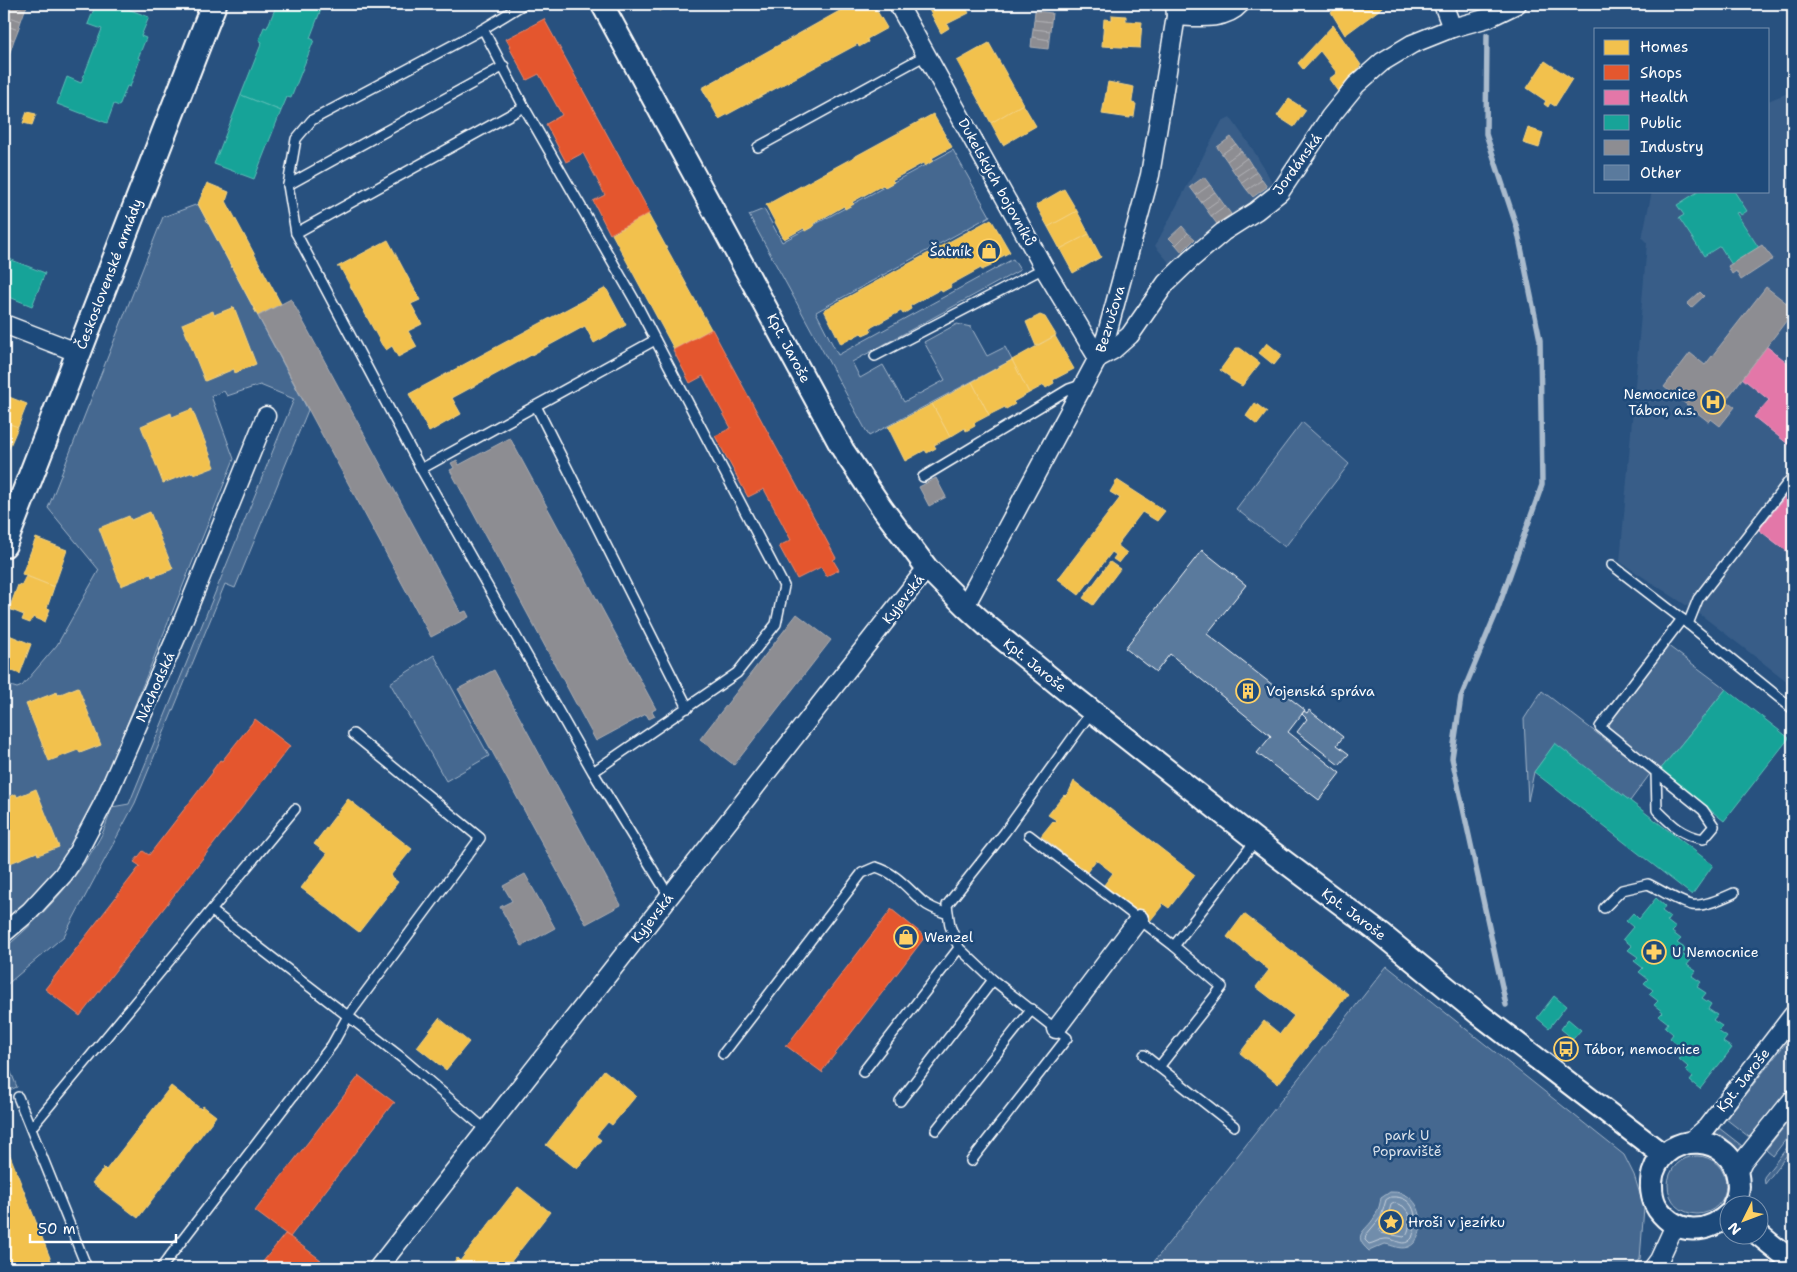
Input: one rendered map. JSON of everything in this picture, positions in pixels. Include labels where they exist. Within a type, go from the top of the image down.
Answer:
[{"type":"main road","name":"Československé armády","points":[[4,545],[214,4]]},
{"type":"street","name":"Kpt. Jaroše","points":[[602,4],[844,450],[882,508],[928,568],[964,606],[1064,689],[1256,840],[1381,934],[1478,1014],[1663,1155],[1671,1148],[1690,1142],[1707,1126],[1793,1015]]},
{"type":"street","name":"Dukelských bojovníků","points":[[898,4],[1044,268],[1098,358]]},
{"type":"street","points":[[1176,10],[1205,18],[1223,14],[1237,8],[1240,4]]},
{"type":"street","points":[[1443,4],[1452,28]]},
{"type":"street","name":"Jordánská","points":[[1098,358],[1113,350],[1130,335],[1166,283],[1191,259],[1223,232],[1256,211],[1280,192],[1310,150],[1330,117],[1356,85],[1382,62],[1412,44],[1452,28],[1488,18],[1517,4]]},
{"type":"street","name":"Bezručova","points":[[964,606],[1098,358],[1106,337],[1150,175],[1176,10]]},
{"type":"street","points":[[4,324],[78,353]]},
{"type":"street","name":"Náchodská","points":[[4,933],[30,911],[63,875],[75,857],[103,804],[178,633],[266,416]]},
{"type":"street","name":"Kyjevská","points":[[378,1268],[928,568]]},
{"type":"street","points":[[1056,1029],[1139,919]]},
{"type":"street","points":[[1737,1173],[1744,1161],[1793,1098]]},
{"type":"street","points":[[1690,1142],[1702,1142],[1719,1149],[1732,1162],[1737,1173],[1739,1187],[1737,1194]]},
{"type":"street","points":[[1663,1155],[1655,1166],[1651,1179],[1652,1193],[1656,1206],[1664,1217],[1675,1225],[1689,1229],[1704,1228],[1720,1221]]},
{"type":"street","points":[[1653,1268],[1659,1260],[1675,1225]]},
{"type":"street","points":[[1770,1244],[1793,1262]]},
{"type":"lane","points":[[524,4],[483,29],[312,120],[296,140],[288,185],[296,233],[422,469],[593,772],[669,896]]},
{"type":"lane","points":[[483,29],[524,107],[635,301],[784,586],[776,624],[737,673],[593,772]]},
{"type":"lane","points":[[758,147],[926,55]]},
{"type":"lane","points":[[288,185],[504,66]]},
{"type":"lane","points":[[296,233],[524,107]]},
{"type":"lane","points":[[875,356],[1044,268]]},
{"type":"lane","points":[[422,469],[655,340]]},
{"type":"lane","points":[[923,477],[1069,389],[1084,384]]},
{"type":"lane","points":[[536,406],[688,708]]},
{"type":"lane","points":[[1656,772],[1657,810],[1674,826],[1689,836],[1703,839],[1714,826],[1703,810],[1656,772],[1600,727],[1685,622],[1698,598],[1793,476]]},
{"type":"lane","points":[[1612,565],[1793,709]]},
{"type":"lane","points":[[972,1161],[1067,1038],[994,980],[959,948],[950,926],[947,905],[1005,832],[1092,711]]},
{"type":"lane","points":[[161,1268],[332,1045],[348,1016],[480,838],[353,734]]},
{"type":"lane","points":[[31,1128],[296,809]]},
{"type":"lane","points":[[1029,835],[1174,946],[1222,987],[1159,1067]]},
{"type":"lane","points":[[1174,946],[1256,840]]},
{"type":"lane","points":[[723,1054],[862,873],[876,867],[885,870],[905,885],[924,904],[948,914]]},
{"type":"lane","points":[[1604,908],[1622,890],[1648,884],[1693,906],[1720,900],[1734,893]]},
{"type":"lane","points":[[212,911],[402,1058],[486,1130]]},
{"type":"lane","points":[[863,1072],[959,948]]},
{"type":"lane","points":[[900,1101],[994,980]]},
{"type":"lane","points":[[936,1130],[1032,1009]]},
{"type":"lane","points":[[1144,1055],[1234,1126]]},
{"type":"lane","points":[[18,1097],[87,1268]]},
{"type":"shaded area","name":"Nemocnice Tábor, a.s.","points":[[1793,91],[1793,686],[1701,615],[1620,562],[1647,243],[1642,238],[1652,192],[1770,192],[1770,100]]},
{"type":"shaded area","points":[[1230,117],[1252,148],[1275,187],[1172,266],[1155,246],[1222,121]]},
{"type":"green space","points":[[953,150],[990,216],[816,312],[838,355],[1013,259],[1020,270],[852,362],[860,378],[883,365],[904,402],[945,380],[924,342],[957,324],[971,327],[987,356],[1005,347],[1012,360],[869,436],[749,215],[764,209],[782,242]]},
{"type":"green space","points":[[198,204],[308,410],[235,588],[225,584],[135,803],[64,936],[4,987],[4,949],[43,913],[67,886],[88,858],[99,839],[112,807],[129,804],[294,399],[260,385],[227,396],[224,391],[211,396],[234,459],[80,841],[70,856],[4,926],[4,684],[17,688],[22,686],[57,645],[99,570],[48,508],[163,217]]},
{"type":"green space","points":[[1302,422],[1349,464],[1285,547],[1236,509]]},
{"type":"green space","points":[[1667,645],[1726,689],[1660,770],[1605,726]]},
{"type":"green space","points":[[434,655],[489,756],[446,781],[390,683]]},
{"type":"green space","points":[[1542,691],[1650,774],[1630,801],[1555,744],[1534,772],[1528,801],[1524,719]]},
{"type":"green space","name":"park U Popraviště","points":[[1387,966],[1624,1155],[1634,1175],[1644,1207],[1640,1259],[1633,1268],[1149,1268]]},
{"type":"green space","points":[[1793,1034],[1793,1089],[1753,1140],[1726,1119]]},
{"type":"green space","points":[[4,1055],[17,1087],[4,1092]]},
{"type":"green space","points":[[1793,1115],[1793,1130],[1773,1156],[1766,1150]]},
{"type":"green space","points":[[1719,1128],[1746,1149],[1741,1156],[1729,1143],[1714,1135]]},
{"type":"green space","points":[[1793,1140],[1793,1147],[1765,1184],[1764,1177]]},
{"type":"green space","points":[[1697,1156],[1713,1161],[1721,1169],[1725,1179],[1725,1191],[1724,1194],[1720,1194],[1720,1202],[1713,1209],[1697,1214],[1681,1209],[1673,1201],[1668,1185],[1673,1169],[1681,1161]]},
{"type":"water","points":[[1390,1192],[1402,1194],[1411,1199],[1417,1207],[1421,1226],[1419,1235],[1414,1243],[1405,1248],[1385,1244],[1369,1251],[1361,1240],[1362,1232],[1373,1220],[1381,1198]]},
{"type":"building: Homes","points":[[650,4],[672,4],[659,11],[657,6],[653,10]]},
{"type":"building: Homes","points":[[852,4],[873,4],[887,28],[867,39],[868,42],[859,47],[858,44],[719,119],[702,88]]},
{"type":"building: Homes","points":[[926,4],[964,4],[969,13],[947,24],[949,28],[941,33]]},
{"type":"building: Homes","points":[[1342,4],[1387,4],[1345,35],[1331,12]]},
{"type":"building: Homes","points":[[1112,15],[1126,16],[1126,21],[1142,22],[1140,48],[1102,46],[1104,19],[1112,20]]},
{"type":"building: Homes","points":[[1333,25],[1361,65],[1339,93],[1329,79],[1337,73],[1320,51],[1303,69],[1298,63]]},
{"type":"building: Homes","points":[[989,43],[1023,104],[991,123],[957,61]]},
{"type":"building: Homes","points":[[1545,61],[1572,79],[1555,106],[1550,103],[1548,107],[1544,104],[1546,101],[1527,88]]},
{"type":"building: Homes","points":[[1108,82],[1134,87],[1132,103],[1136,104],[1134,117],[1102,114]]},
{"type":"building: Homes","points":[[1289,99],[1306,110],[1294,127],[1277,116]]},
{"type":"building: Homes","points":[[1023,104],[1036,126],[1003,145],[991,123]]},
{"type":"building: Homes","points":[[27,112],[36,114],[32,125],[23,123]]},
{"type":"building: Homes","points":[[933,114],[952,147],[932,158],[933,161],[925,166],[923,163],[892,180],[894,182],[885,187],[883,185],[852,202],[854,204],[845,209],[844,206],[813,224],[814,226],[805,231],[804,228],[784,239],[766,205]]},
{"type":"building: Homes","points":[[1528,128],[1543,133],[1539,148],[1523,143]]},
{"type":"building: Homes","points":[[207,183],[229,192],[226,201],[281,304],[258,316],[198,204]]},
{"type":"building: Homes","points":[[1064,189],[1077,211],[1048,227],[1036,205]]},
{"type":"building: Homes","points":[[1077,211],[1089,234],[1060,249],[1048,227]]},
{"type":"building: Homes","points":[[648,214],[711,329],[674,349],[612,234]]},
{"type":"building: Homes","points":[[991,219],[1010,252],[990,263],[991,266],[982,270],[981,268],[950,285],[951,287],[942,292],[941,289],[910,306],[911,309],[903,314],[901,311],[870,328],[872,331],[863,335],[861,333],[841,344],[824,310]]},
{"type":"building: Homes","points":[[1089,234],[1101,257],[1073,273],[1060,249]]},
{"type":"building: Homes","points":[[388,240],[420,300],[411,304],[422,324],[408,331],[417,347],[398,357],[392,346],[386,350],[382,345],[340,267],[337,267]]},
{"type":"building: Homes","points":[[606,288],[626,325],[594,343],[585,326],[452,398],[461,414],[429,432],[409,394]]},
{"type":"building: Homes","points":[[234,307],[256,364],[235,373],[234,369],[205,381],[182,324],[213,311],[214,315]]},
{"type":"building: Homes","points":[[1040,315],[1045,317],[1056,335],[1036,346],[1026,322]]},
{"type":"building: Homes","points":[[1055,336],[1074,369],[1053,380],[1054,383],[1046,388],[1044,385],[1029,393],[1012,360]]},
{"type":"building: Homes","points":[[1267,343],[1282,355],[1274,365],[1259,353]]},
{"type":"building: Homes","points":[[1236,348],[1240,348],[1260,363],[1242,386],[1220,370]]},
{"type":"building: Homes","points":[[1012,360],[1029,393],[1013,402],[1015,404],[1006,409],[1005,407],[989,415],[972,382]]},
{"type":"building: Homes","points":[[972,382],[989,415],[974,423],[975,426],[966,431],[965,428],[950,437],[932,404]]},
{"type":"building: Homes","points":[[4,395],[27,404],[18,427],[4,422]]},
{"type":"building: Homes","points":[[1255,403],[1267,412],[1257,425],[1246,416]]},
{"type":"building: Homes","points":[[932,404],[950,437],[934,445],[936,448],[927,453],[925,450],[905,461],[888,427]]},
{"type":"building: Homes","points":[[192,409],[215,467],[194,475],[193,472],[163,483],[141,426],[171,413],[172,417]]},
{"type":"building: Homes","points":[[4,422],[18,427],[7,453],[4,452]]},
{"type":"building: Homes","points":[[1117,480],[1165,511],[1157,521],[1142,512],[1117,545],[1127,553],[1119,563],[1113,559],[1116,555],[1112,552],[1079,595],[1058,579],[1120,498],[1110,492]]},
{"type":"building: Homes","points":[[150,512],[173,569],[152,577],[151,574],[121,586],[99,528],[129,516],[131,520]]},
{"type":"building: Homes","points":[[36,538],[67,550],[54,587],[22,574]]},
{"type":"building: Homes","points":[[1110,562],[1120,569],[1093,605],[1083,598]]},
{"type":"building: Homes","points":[[26,576],[54,587],[47,608],[50,609],[45,622],[33,617],[30,623],[22,620],[24,615],[9,609],[18,585],[21,586]]},
{"type":"building: Homes","points":[[4,633],[31,644],[20,674],[10,670],[8,674],[4,672]]},
{"type":"building: Homes","points":[[78,687],[101,745],[80,753],[78,750],[49,761],[26,704],[57,692],[58,695]]},
{"type":"building: Homes","points":[[1074,781],[1195,875],[1169,908],[1162,903],[1162,906],[1150,921],[1104,885],[1113,873],[1096,860],[1087,872],[1041,836],[1053,821],[1056,820],[1048,815],[1064,795],[1069,792]]},
{"type":"building: Homes","points":[[36,789],[59,847],[38,855],[37,852],[8,864],[4,854],[4,799],[16,794],[17,797]]},
{"type":"building: Homes","points":[[348,799],[412,849],[390,876],[398,882],[359,932],[301,888],[327,854],[314,844]]},
{"type":"building: Homes","points":[[1244,914],[1348,994],[1278,1084],[1240,1053],[1264,1021],[1280,1034],[1294,1016],[1256,987],[1269,970],[1227,937]]},
{"type":"building: Homes","points":[[439,1018],[469,1042],[446,1070],[417,1047]]},
{"type":"building: Homes","points":[[604,1070],[636,1096],[612,1125],[608,1122],[596,1136],[601,1140],[577,1169],[546,1145]]},
{"type":"building: Homes","points":[[171,1086],[201,1109],[203,1106],[216,1116],[138,1218],[92,1183],[104,1168],[106,1170]]},
{"type":"building: Homes","points":[[4,1140],[54,1268],[4,1268]]},
{"type":"building: Homes","points":[[518,1187],[550,1212],[506,1268],[449,1268],[457,1258],[460,1261]]},
{"type":"building: Shops","points":[[544,19],[650,213],[610,234],[593,201],[605,195],[583,153],[566,162],[546,124],[562,115],[539,74],[527,80],[506,39]]},
{"type":"building: Shops","points":[[712,329],[836,558],[833,560],[839,570],[826,576],[821,567],[797,579],[779,546],[791,540],[764,489],[748,497],[715,436],[731,428],[703,376],[690,383],[673,350]]},
{"type":"building: Shops","points":[[255,719],[290,746],[80,1016],[45,989],[140,866],[134,862],[143,851],[149,855],[213,772],[220,760],[222,761]]},
{"type":"building: Shops","points":[[891,909],[927,938],[925,937],[822,1071],[823,1073],[785,1045],[787,1045]]},
{"type":"building: Shops","points":[[358,1075],[395,1103],[393,1103],[290,1237],[255,1211]]},
{"type":"building: Shops","points":[[285,1234],[321,1260],[312,1268],[258,1268]]},
{"type":"building: Health","points":[[1766,346],[1793,367],[1793,448],[1754,417],[1769,400],[1742,378]]},
{"type":"building: Health","points":[[1793,487],[1793,556],[1759,530]]},
{"type":"building: Health","points":[[1793,675],[1793,687],[1787,682]]},
{"type":"building: Public","points":[[96,4],[115,4],[149,17],[141,36],[146,38],[130,87],[127,86],[119,106],[114,104],[107,123],[57,104],[67,77],[81,83],[102,29],[88,24]]},
{"type":"building: Public","points":[[277,4],[323,4],[310,38],[314,40],[291,98],[287,97],[281,111],[241,95],[262,42],[259,40],[264,27],[267,28]]},
{"type":"building: Public","points":[[241,95],[281,111],[254,179],[214,164]]},
{"type":"building: Public","points":[[1697,192],[1735,192],[1747,211],[1741,215],[1739,212],[1736,213],[1759,248],[1732,265],[1720,246],[1704,256],[1679,218],[1684,215],[1677,205]]},
{"type":"building: Public","points":[[4,257],[45,273],[32,306],[4,295]]},
{"type":"building: Public","points":[[1726,689],[1789,738],[1724,821],[1660,770]]},
{"type":"building: Public","points":[[1555,743],[1713,865],[1692,895],[1534,772]]},
{"type":"building: Public","points":[[1656,898],[1665,906],[1662,911],[1670,917],[1667,921],[1676,928],[1672,932],[1681,939],[1677,943],[1686,949],[1682,954],[1691,960],[1687,965],[1696,971],[1692,976],[1701,982],[1697,987],[1706,993],[1702,998],[1711,1004],[1708,1009],[1717,1015],[1713,1020],[1722,1026],[1718,1031],[1727,1037],[1723,1042],[1732,1048],[1700,1089],[1690,1081],[1693,1077],[1685,1070],[1688,1067],[1679,1059],[1683,1056],[1674,1048],[1678,1045],[1670,1038],[1673,1034],[1665,1027],[1668,1023],[1659,1016],[1663,1012],[1654,1005],[1658,1001],[1649,994],[1653,990],[1644,983],[1648,979],[1639,972],[1643,968],[1634,961],[1638,957],[1628,950],[1632,946],[1623,939],[1633,927],[1626,921],[1633,913],[1639,919]]},
{"type":"building: Public","points":[[1554,996],[1566,1006],[1549,1028],[1537,1018]]},
{"type":"building: Public","points":[[1568,1019],[1581,1030],[1573,1039],[1561,1029]]},
{"type":"building: Industry","points":[[8,4],[25,10],[21,21],[4,15]]},
{"type":"building: Industry","points":[[8,4],[28,4],[25,10]]},
{"type":"building: Industry","points":[[1035,11],[1052,13],[1051,22],[1034,20]]},
{"type":"building: Industry","points":[[4,15],[21,21],[18,30],[4,25]]},
{"type":"building: Industry","points":[[1034,20],[1051,22],[1050,31],[1033,29]]},
{"type":"building: Industry","points":[[4,25],[18,30],[14,40],[4,36]]},
{"type":"building: Industry","points":[[1033,29],[1050,31],[1049,40],[1032,37]]},
{"type":"building: Industry","points":[[4,36],[14,40],[11,49],[4,47]]},
{"type":"building: Industry","points":[[1032,37],[1049,40],[1048,49],[1031,47]]},
{"type":"building: Industry","points":[[4,47],[11,49],[7,60],[4,59]]},
{"type":"building: Industry","points":[[1231,137],[1236,144],[1222,154],[1217,147]]},
{"type":"building: Industry","points":[[1236,144],[1241,151],[1227,161],[1222,154]]},
{"type":"building: Industry","points":[[1241,151],[1247,158],[1232,169],[1227,161]]},
{"type":"building: Industry","points":[[1247,158],[1252,166],[1237,176],[1232,169]]},
{"type":"building: Industry","points":[[1252,166],[1257,172],[1242,183],[1237,176]]},
{"type":"building: Industry","points":[[1257,172],[1262,180],[1247,190],[1242,183]]},
{"type":"building: Industry","points":[[1204,177],[1210,185],[1196,195],[1190,187]]},
{"type":"building: Industry","points":[[1262,180],[1267,187],[1253,197],[1247,190]]},
{"type":"building: Industry","points":[[1210,185],[1215,192],[1201,202],[1196,195]]},
{"type":"building: Industry","points":[[1215,192],[1220,199],[1206,209],[1201,202]]},
{"type":"building: Industry","points":[[1220,199],[1225,206],[1211,216],[1206,209]]},
{"type":"building: Industry","points":[[1225,206],[1231,214],[1217,224],[1211,216]]},
{"type":"building: Industry","points":[[1182,226],[1188,233],[1176,245],[1169,238]]},
{"type":"building: Industry","points":[[1188,233],[1195,239],[1182,252],[1176,245]]},
{"type":"building: Industry","points":[[1762,245],[1773,259],[1741,280],[1736,271],[1732,274],[1728,266]]},
{"type":"building: Industry","points":[[1766,287],[1793,308],[1793,312],[1726,400],[1735,407],[1720,426],[1711,419],[1709,422],[1664,387],[1690,353],[1705,365]]},
{"type":"building: Industry","points":[[1700,292],[1704,296],[1691,308],[1687,304]]},
{"type":"building: Industry","points":[[291,299],[461,613],[466,611],[469,617],[431,637],[258,316]]},
{"type":"building: Industry","points":[[510,438],[656,709],[652,711],[655,716],[649,719],[646,714],[596,741],[450,470],[454,468],[451,463],[457,460],[459,465]]},
{"type":"building: Industry","points":[[936,478],[946,497],[929,506],[919,487]]},
{"type":"building: Industry","points":[[797,614],[831,640],[734,765],[700,739]]},
{"type":"building: Industry","points":[[494,670],[621,905],[586,924],[458,689]]},
{"type":"building: Industry","points":[[525,874],[555,928],[522,946],[500,907],[512,901],[503,886]]},
{"type":"building: Other","name":"Vojenská správa","points":[[1202,550],[1246,585],[1207,634],[1305,710],[1288,732],[1340,773],[1319,800],[1257,753],[1271,736],[1170,654],[1156,672],[1125,648]]},
{"type":"building: Other","points":[[1309,710],[1343,737],[1337,745],[1349,754],[1339,765],[1297,732],[1307,719],[1302,714],[1304,711],[1307,713]]},
{"type":"waterway","points":[[1487,35],[1486,134],[1517,228],[1540,340],[1542,485],[1497,611],[1461,697],[1452,758],[1506,1005]]},
{"type":"place","name":"Šatník","points":[[989,251]]},
{"type":"place","name":"Nemocnice Tábor, a.s.","points":[[1713,402]]},
{"type":"place","name":"Vojenská správa","points":[[1248,691]]},
{"type":"place","name":"Wenzel","points":[[906,937]]},
{"type":"place","name":"U Nemocnice","points":[[1654,952]]},
{"type":"place","name":"Tábor, nemocnice","points":[[1566,1049]]},
{"type":"place","name":"Hroši v jezírku","points":[[1391,1222]]}]
